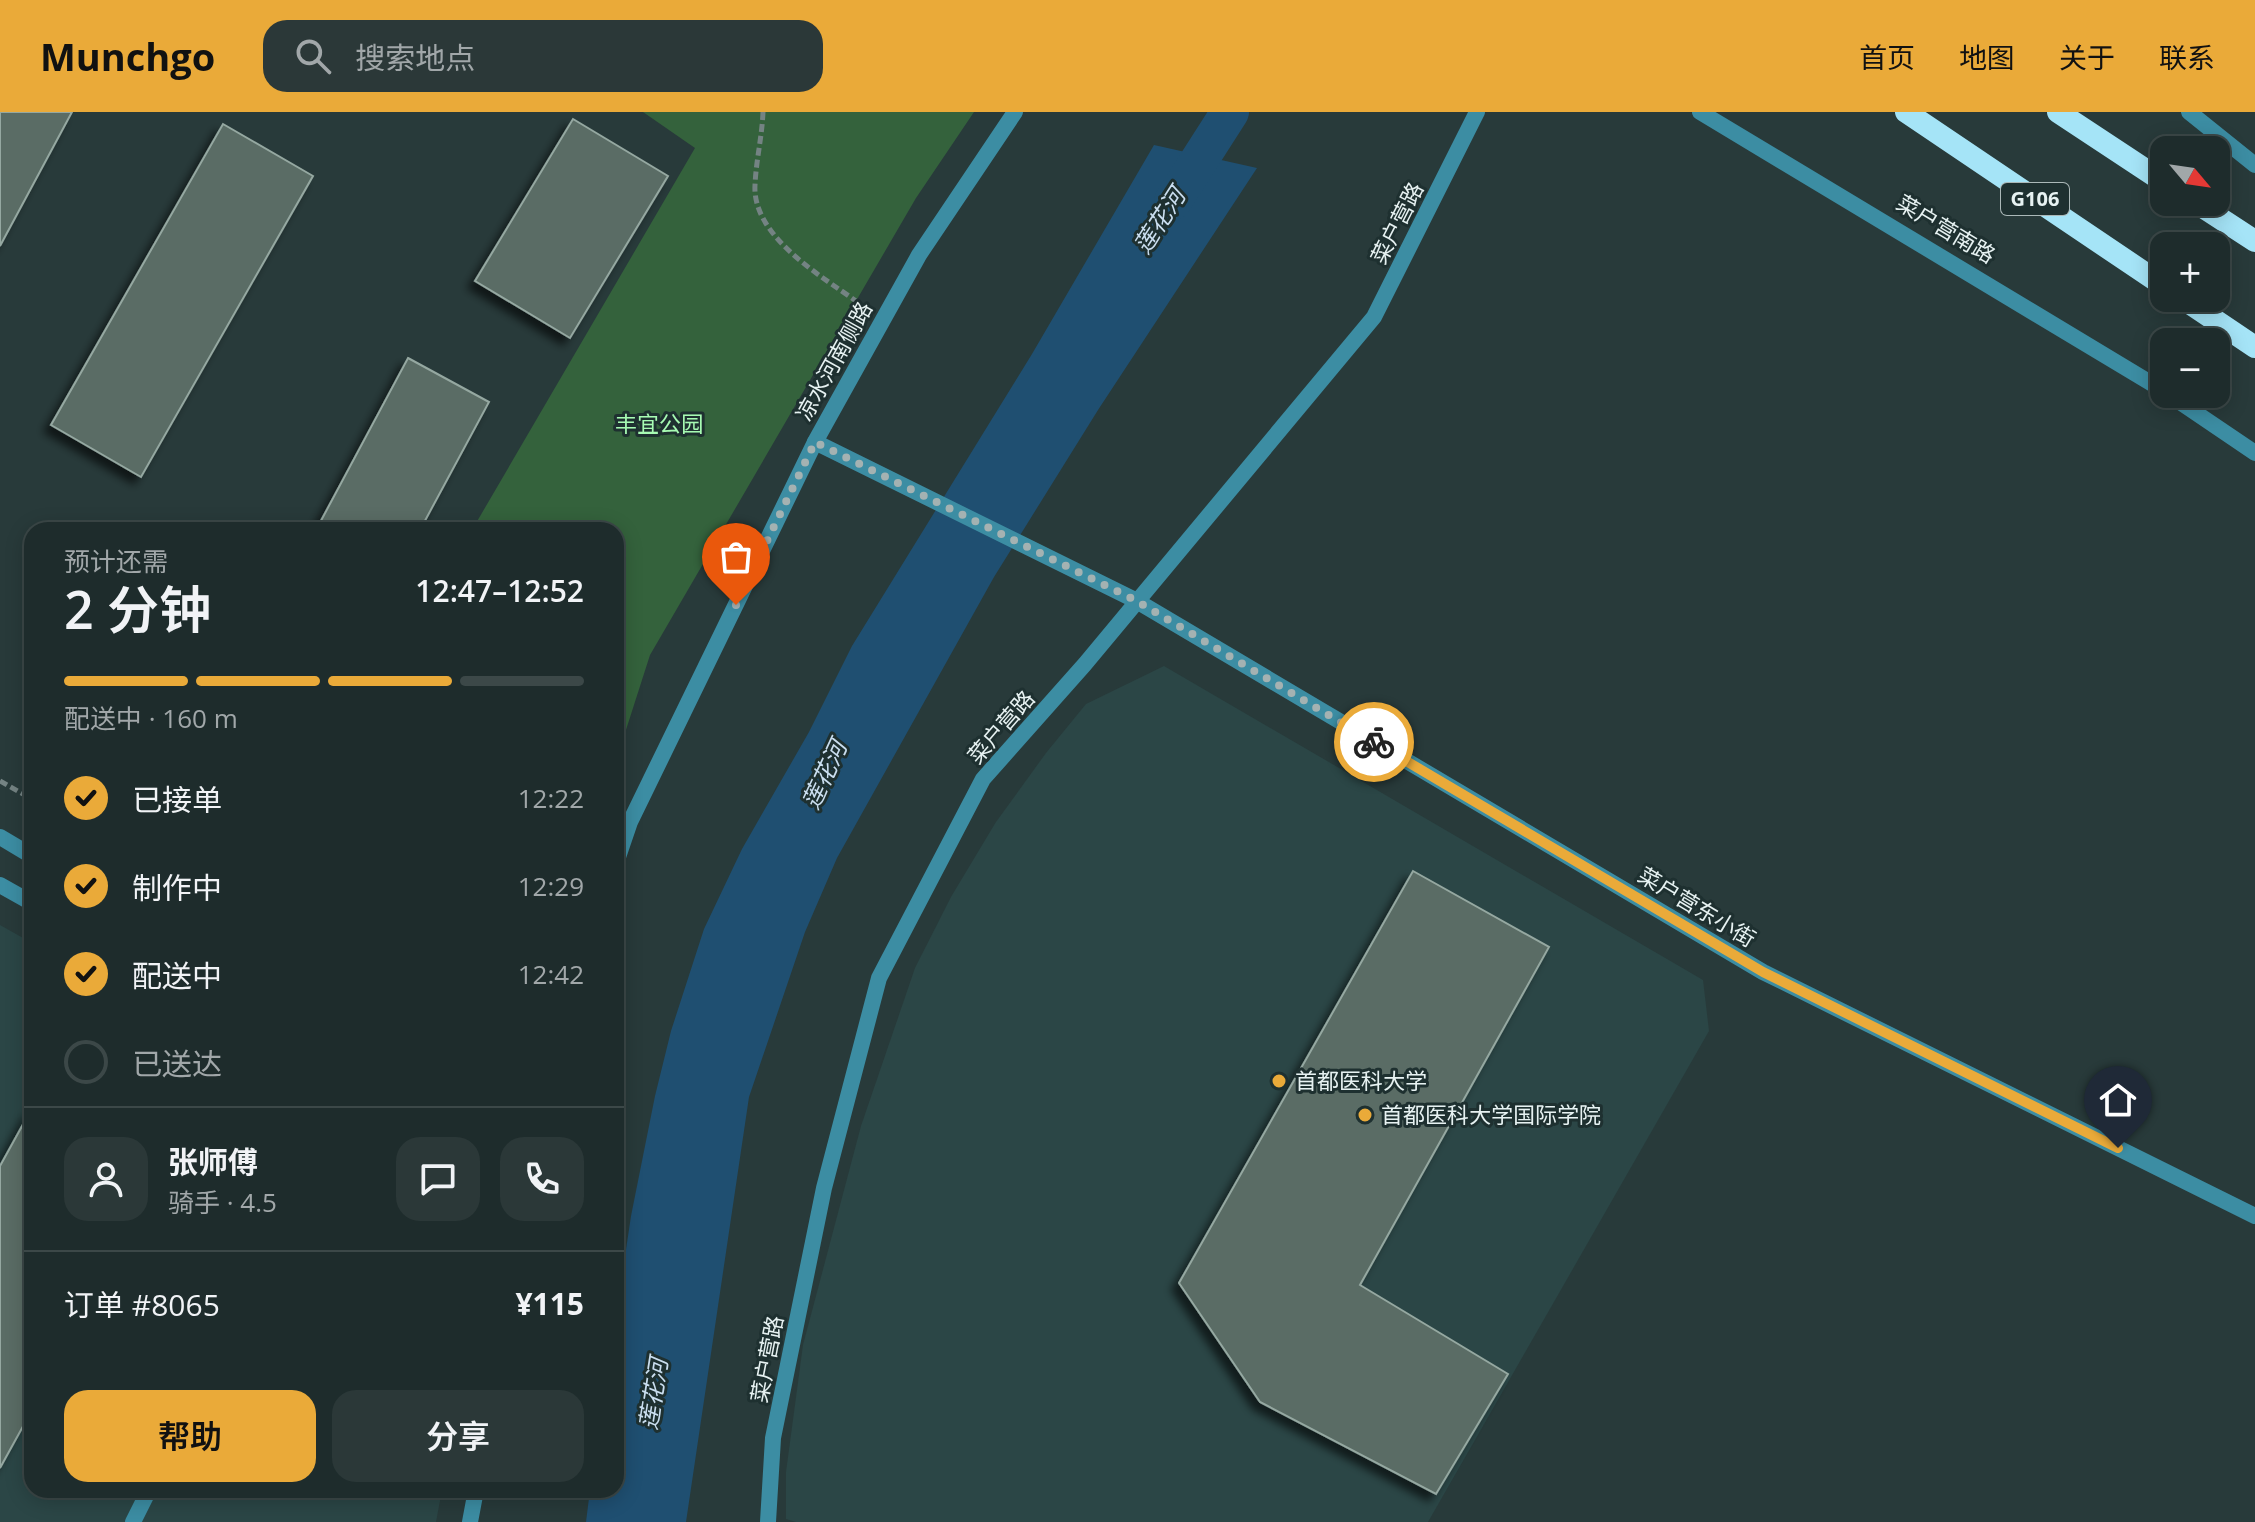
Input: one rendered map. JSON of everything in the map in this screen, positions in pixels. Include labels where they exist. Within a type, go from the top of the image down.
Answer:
[{"type":"highway","name":"G106","points":[[1906,112],[2150,277]]},
{"type":"highway","points":[[2058,112],[2150,173]]},
{"type":"highway","points":[[2217,216],[2255,241]]},
{"type":"highway","points":[[2203,312],[2255,347]]},
{"type":"street","name":"凉水河南侧路","points":[[624,840],[815,442],[919,255],[1015,112]]},
{"type":"street","name":"菜户营路","points":[[768,1522],[773,1438],[817,1219],[879,978],[983,779],[1085,664],[1135,600],[1374,317],[1477,112]]},
{"type":"street","name":"菜户营南路","points":[[1700,112],[2150,383]]},
{"type":"street","points":[[2189,112],[2255,165]]},
{"type":"street","name":"菜户营南路","points":[[2188,408],[2255,453]]},
{"type":"street","name":"菜户营东小街","points":[[815,442],[1135,600],[1763,972],[2255,1216]]},
{"type":"street","points":[[0,837],[24,851]]},
{"type":"street","points":[[0,885],[24,898]]},
{"type":"street","points":[[133,1522],[145,1498]]},
{"type":"street","points":[[470,1522],[474,1498]]},
{"type":"path","points":[[763,112],[754,188],[760,211],[791,254],[856,301]]},
{"type":"path","points":[[0,781],[24,794]]},
{"type":"shaded area","name":"首都医科大学","points":[[1164,666],[1703,980],[1709,1031],[1428,1522],[796,1522],[786,1519],[786,1472],[803,1345],[861,1126],[915,968],[951,897],[996,822],[1086,704]]},
{"type":"shaded area","points":[[0,925],[24,938],[24,1498],[440,1498],[436,1522],[0,1522]]},
{"type":"green space","name":"丰宜公园","points":[[643,112],[974,112],[916,198],[650,655],[624,736],[624,522],[477,522],[695,148]]},
{"type":"water","points":[[1154,145],[1257,168],[1098,410],[994,577],[837,858],[805,932],[749,1097],[686,1522],[586,1522],[589,1498],[624,1498],[624,1263],[655,1096],[671,1031],[704,929],[742,849],[809,732],[852,646],[1032,354]]},
{"type":"building","points":[[0,112],[72,112],[0,246]]},
{"type":"building","points":[[573,119],[668,176],[570,338],[475,281]]},
{"type":"building","points":[[223,124],[313,176],[141,477],[51,425]]},
{"type":"building","points":[[408,358],[489,402],[424,522],[320,522]]},
{"type":"building","name":"首都医科大学国际学院","points":[[1413,871],[1549,947],[1360,1285],[1508,1374],[1436,1494],[1260,1402],[1179,1283]]},
{"type":"building","points":[[24,1122],[24,1424],[0,1468],[0,1166]]},
{"type":"waterway","name":"莲花河","points":[[1173,201],[1230,112]]},
{"type":"way so far","points":[[736,605],[815,442],[1135,600],[1374,742]]},
{"type":"place","name":"首都医科大学","points":[[1279,1081]]},
{"type":"place","name":"首都医科大学国际学院","points":[[1365,1115]]},
{"type":"route","points":[[1374,742],[1763,972],[2118,1148]]}]
